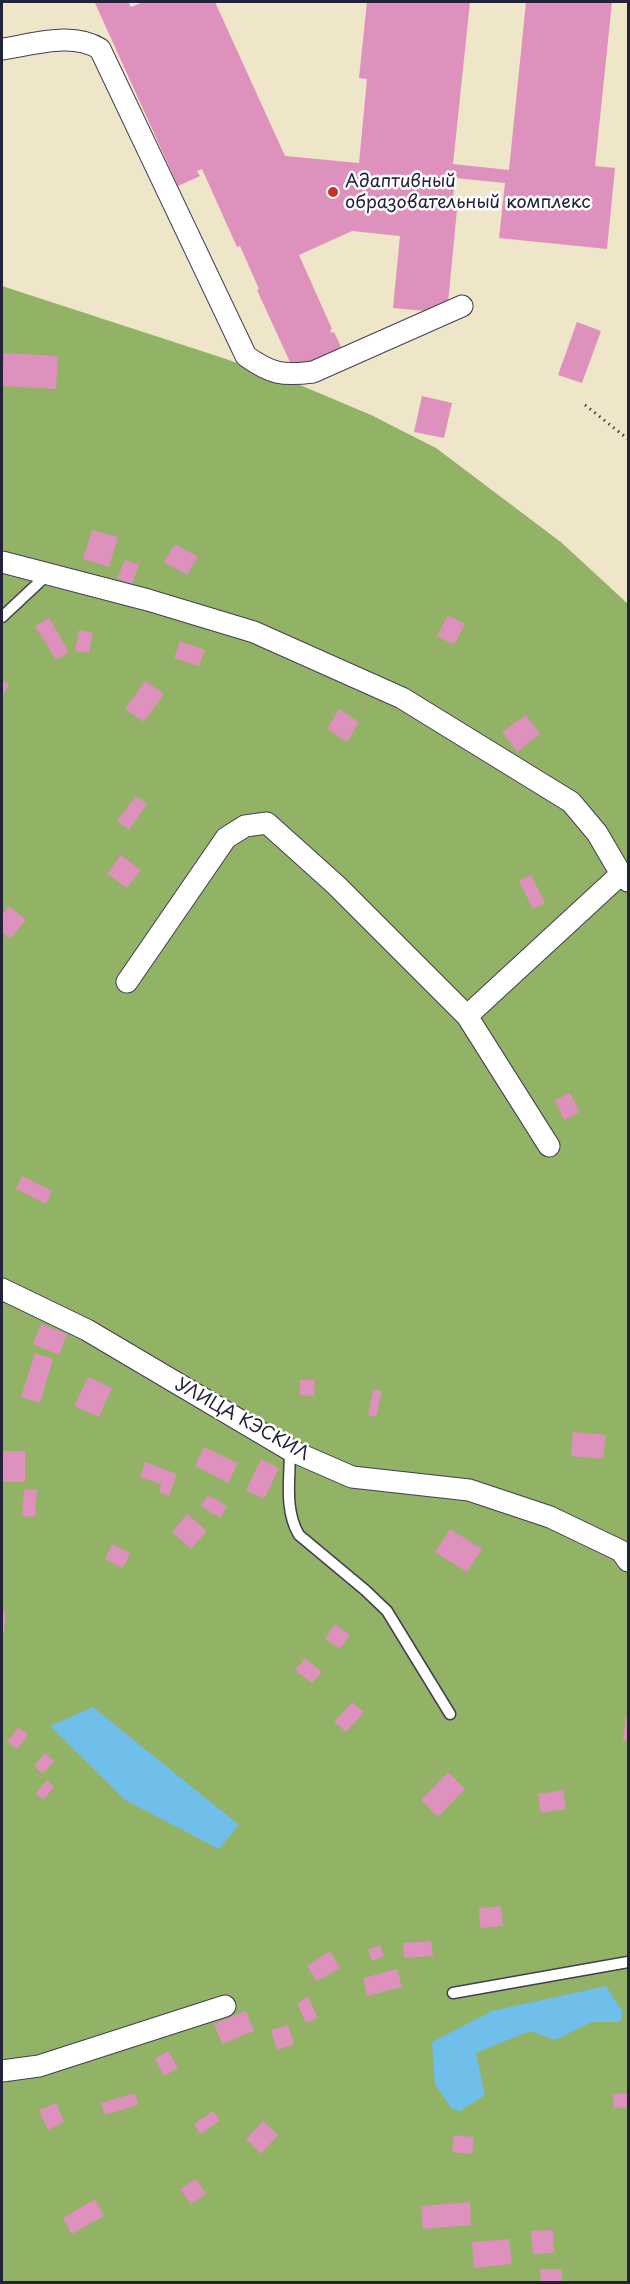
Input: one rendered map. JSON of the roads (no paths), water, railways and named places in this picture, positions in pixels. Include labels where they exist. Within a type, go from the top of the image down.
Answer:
[{"type":"street","points":[[2,49],[74,39],[91,43],[100,49],[246,356],[262,368],[287,375],[313,372],[462,306]]},
{"type":"street","points":[[2,562],[148,600],[254,632],[402,698],[571,802],[597,833],[625,878],[467,1016]]},
{"type":"street","points":[[127,982],[226,838],[245,826],[267,823],[336,885],[467,1016],[549,1146]]},
{"type":"street","name":"УЛИЦА КЭСКИЛ","points":[[2,1289],[87,1330],[290,1450],[352,1477],[469,1490],[550,1517],[621,1551],[628,1561]]},
{"type":"street","points":[[2,2071],[39,2066],[225,2006]]},
{"type":"lane","points":[[2,616],[48,573]]},
{"type":"lane","points":[[290,1450],[290,1513],[299,1535],[387,1611],[450,1714]]},
{"type":"lane","points":[[453,1993],[628,1962]]},
{"type":"water","points":[[93,1707],[239,1825],[219,1849],[125,1800],[50,1726]]},
{"type":"water","points":[[606,1986],[623,2012],[620,2022],[592,2022],[555,2040],[530,2031],[476,2053],[485,2095],[460,2111],[452,2109],[435,2084],[432,2042],[492,2011]]},
{"type":"place","name":"Адаптивный образовательный комплекс","points":[[333,192]]}]
